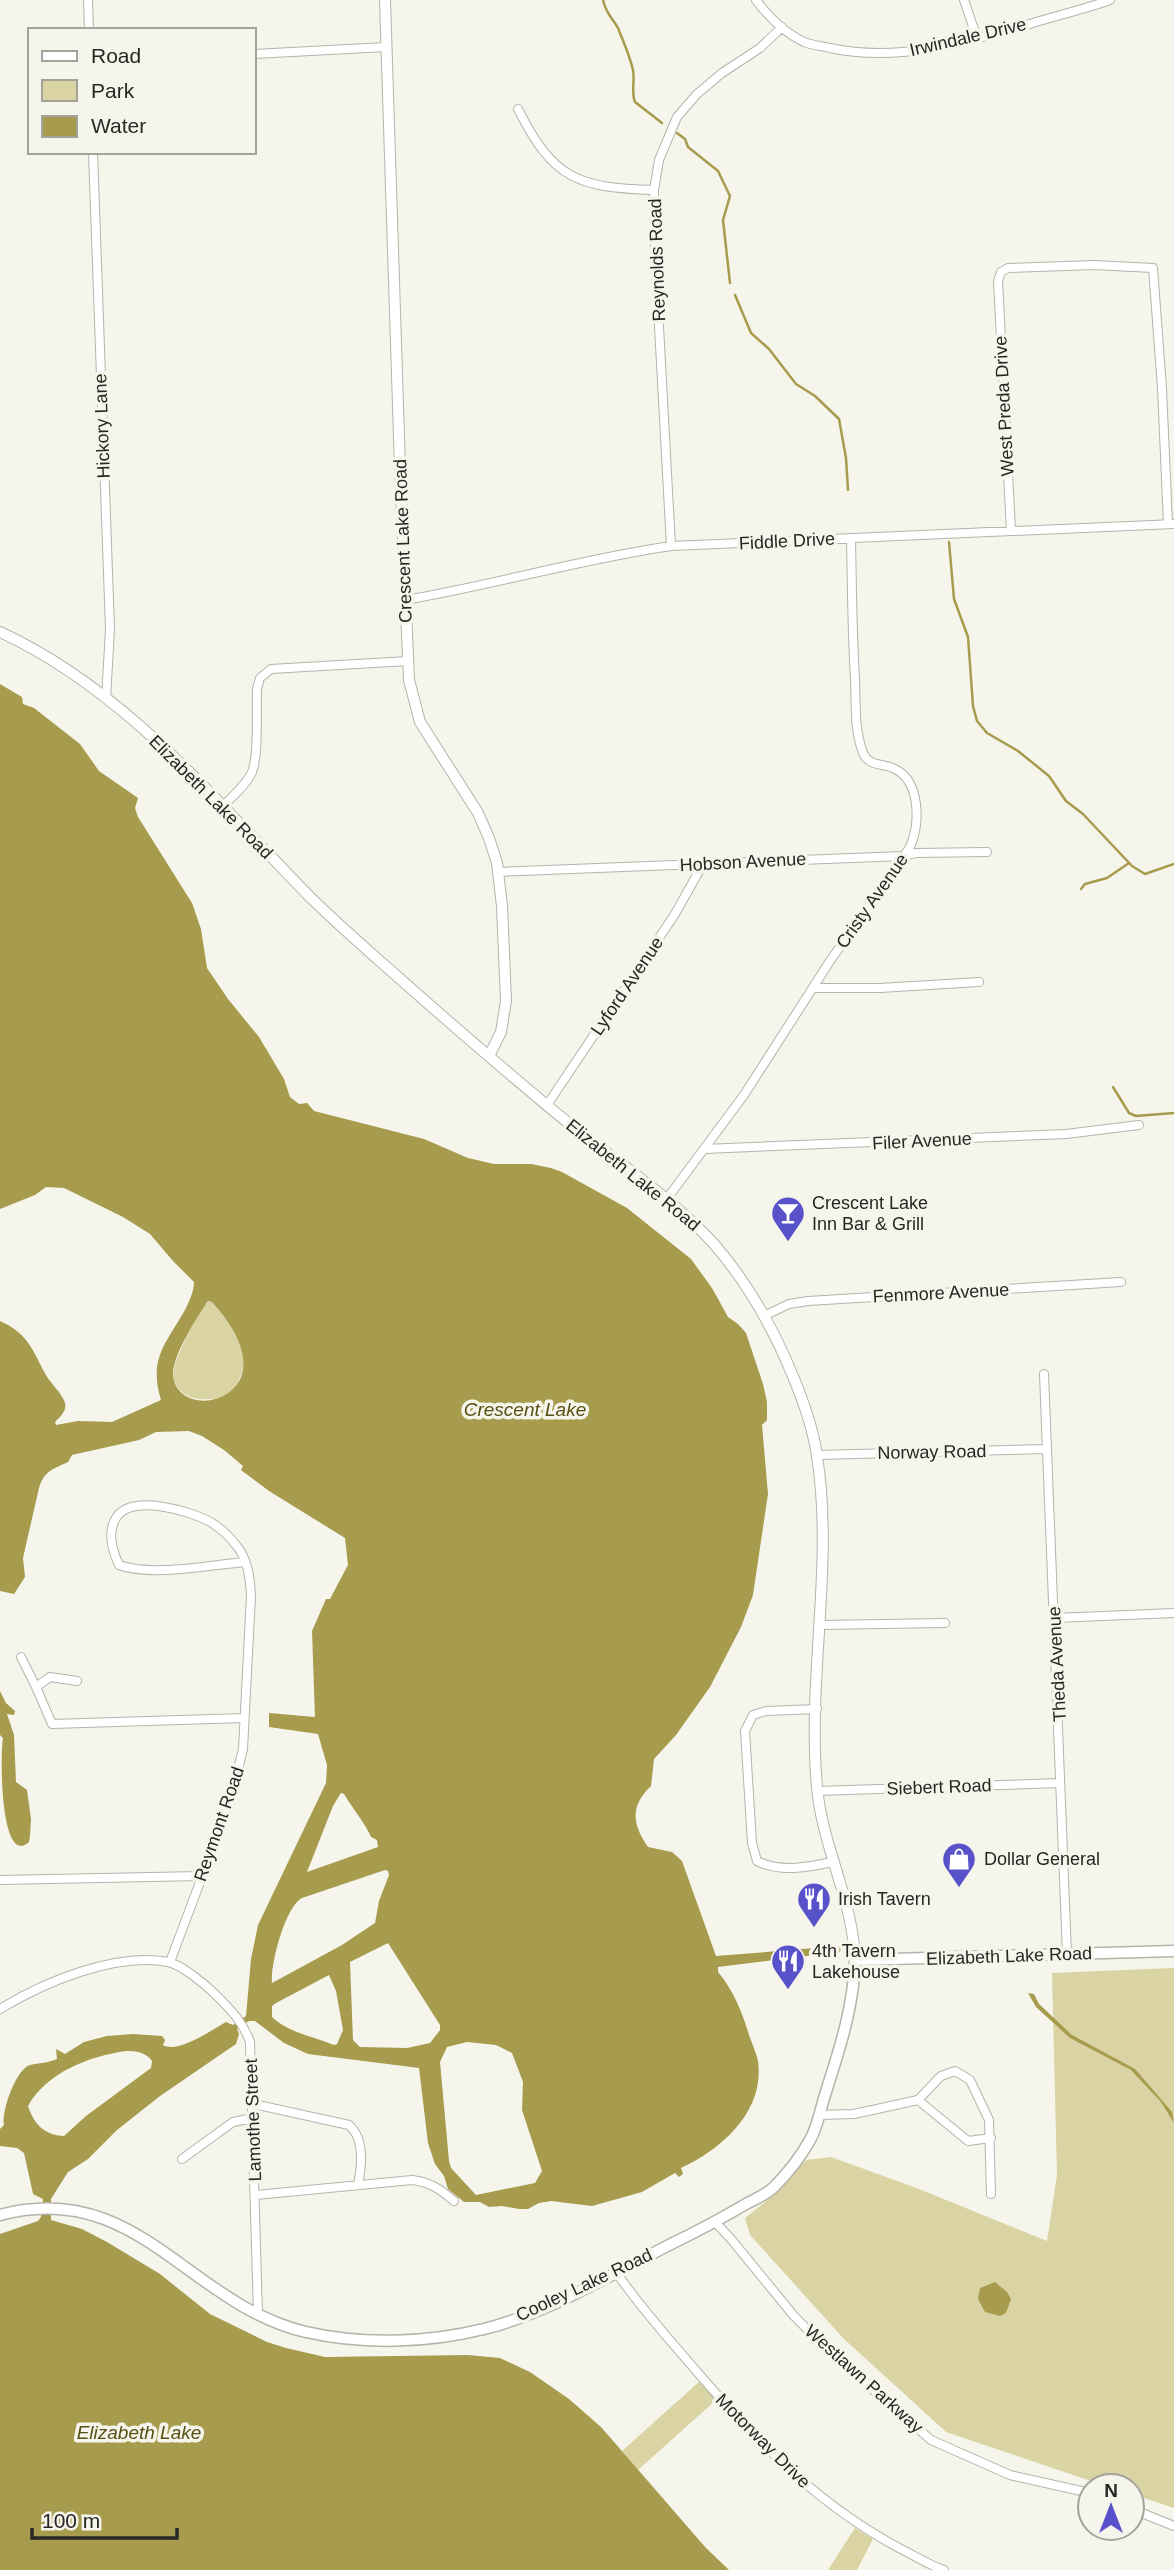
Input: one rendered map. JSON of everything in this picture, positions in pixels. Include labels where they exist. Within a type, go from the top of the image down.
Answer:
[{"type":"main road","name":"Elizabeth Lake Road","points":[[855,1960],[1174,1951]]},
{"type":"main road","name":"Cooley Lake Road","points":[[0,2214],[37,2207],[81,2211],[135,2232],[172,2255],[234,2302],[258,2315],[303,2331],[376,2342],[436,2337],[485,2329],[549,2305],[715,2222],[772,2190],[812,2138],[844,2035],[855,1960]]},
{"type":"street","points":[[88,0],[89,28]]},
{"type":"street","name":"Crescent Lake Road","points":[[385,0],[410,688],[418,717],[480,818],[493,848],[503,918],[505,1009],[501,1032],[489,1056]]},
{"type":"street","name":"Irwindale Drive","points":[[756,0],[782,27],[804,42],[856,54],[919,51],[1074,13],[1110,0]]},
{"type":"street","points":[[964,0],[978,38]]},
{"type":"street","name":"Reynolds Road","points":[[671,546],[656,266],[654,190],[659,160],[677,117],[696,94],[760,48],[782,27]]},
{"type":"street","points":[[256,54],[386,47]]},
{"type":"street","points":[[518,109],[541,151],[575,179],[604,187],[654,190]]},
{"type":"street","name":"Hickory Lane","points":[[93,154],[110,629],[106,699]]},
{"type":"street","name":"West Preda Drive","points":[[1011,531],[998,281],[1001,272],[1008,268],[1094,265],[1153,268],[1171,524]]},
{"type":"street","name":"Fiddle Drive","points":[[405,600],[458,591],[597,558],[671,546],[1171,524]]},
{"type":"street","name":"Cristy Avenue","points":[[666,1200],[744,1095],[915,836],[915,797],[908,779],[895,769],[874,764],[866,758],[859,742],[851,538]]},
{"type":"street","name":"Elizabeth Lake Road","points":[[0,632],[46,656],[106,699],[157,743],[223,806],[331,917],[489,1056],[698,1228],[720,1252],[764,1316],[798,1387],[817,1455],[821,1528],[817,1791],[823,1825],[849,1912],[855,1960]]},
{"type":"street","points":[[223,806],[252,771],[257,689],[260,678],[271,669],[408,661]]},
{"type":"street","name":"Hobson Avenue","points":[[498,872],[987,852]]},
{"type":"street","name":"Lyford Avenue","points":[[547,1105],[675,914],[703,864]]},
{"type":"street","points":[[813,988],[880,988],[979,982]]},
{"type":"street","name":"Filer Avenue","points":[[704,1149],[1053,1135],[1139,1125]]},
{"type":"street","name":"Fenmore Avenue","points":[[764,1316],[789,1304],[808,1301],[1121,1282]]},
{"type":"street","name":"Theda Avenue","points":[[1044,1374],[1067,1955]]},
{"type":"street","name":"Norway Road","points":[[817,1455],[1047,1449]]},
{"type":"street","name":"Reymont Road","points":[[170,1962],[239,1772],[243,1749],[250,1573],[245,1562],[237,1546],[214,1524],[190,1512],[166,1507],[137,1507],[122,1511],[114,1520],[111,1536],[119,1565],[132,1570],[245,1562]]},
{"type":"street","points":[[1055,1618],[1174,1613]]},
{"type":"street","points":[[819,1625],[945,1623]]},
{"type":"street","points":[[21,1657],[52,1724],[244,1718]]},
{"type":"street","points":[[36,1687],[50,1677],[77,1681]]},
{"type":"street","points":[[817,1709],[766,1711],[753,1715],[745,1731],[752,1843],[757,1861],[766,1866],[803,1868],[833,1862]]},
{"type":"street","name":"Siebert Road","points":[[817,1791],[1060,1783]]},
{"type":"street","points":[[0,1880],[201,1876]]},
{"type":"street","points":[[0,2009],[23,1995],[50,1984],[113,1963],[170,1962]]},
{"type":"street","name":"Lamothe Street","points":[[170,1962],[211,1990],[241,2022],[250,2042],[258,2315]]},
{"type":"street","points":[[819,2115],[855,2114],[918,2100],[941,2076],[955,2071],[970,2080],[989,2120],[991,2194]]},
{"type":"street","points":[[918,2100],[968,2141],[991,2138]]},
{"type":"street","points":[[253,2104],[349,2125],[356,2133],[360,2149],[358,2184]]},
{"type":"street","points":[[182,2159],[233,2122],[253,2118]]},
{"type":"street","points":[[256,2195],[412,2180],[427,2182],[454,2201]]},
{"type":"street","name":"Westlawn Parkway","points":[[715,2222],[794,2316],[829,2351],[931,2440],[1010,2475],[1076,2490]]},
{"type":"street","name":"Motorway Drive","points":[[616,2272],[716,2394],[806,2486],[867,2530],[944,2570]]},
{"type":"street","points":[[1146,2515],[1174,2526]]},
{"type":"green space","points":[[210,1301],[222,1312],[236,1334],[243,1349],[244,1364],[237,1385],[228,1395],[218,1399],[200,1399],[184,1394],[179,1389],[175,1382],[174,1366],[188,1334]]},
{"type":"green space","points":[[1174,1968],[1174,2508],[1146,2499],[1146,2472],[1076,2472],[1076,2476],[946,2432],[843,2338],[750,2235],[745,2218],[765,2202],[806,2160],[831,2157],[1047,2241],[1057,2175],[1052,1973]]},
{"type":"green space","points":[[700,2381],[716,2400],[638,2470],[622,2451]]},
{"type":"green space","points":[[855,2528],[873,2539],[857,2570],[828,2570]]},
{"type":"water","name":"Crescent Lake","points":[[0,684],[22,697],[23,704],[34,708],[80,744],[99,771],[138,798],[135,808],[138,817],[192,903],[201,929],[207,968],[259,1037],[284,1079],[290,1097],[299,1104],[307,1103],[314,1111],[424,1139],[468,1158],[494,1164],[531,1164],[562,1172],[627,1208],[691,1259],[712,1288],[728,1317],[746,1333],[767,1402],[767,1420],[762,1425],[768,1494],[753,1595],[741,1627],[710,1687],[676,1735],[654,1759],[651,1786],[639,1801],[636,1815],[639,1831],[648,1847],[672,1852],[682,1861],[716,1956],[841,1946],[840,1952],[718,1967],[718,1972],[740,2010],[758,2061],[755,2096],[738,2126],[711,2150],[681,2168],[683,2174],[679,2177],[675,2173],[642,2192],[592,2206],[551,2201],[528,2209],[519,2209],[464,2202],[448,2189],[444,2176],[435,2164],[428,2143],[419,2068],[308,2054],[284,2043],[255,2021],[249,2021],[237,2029],[239,2034],[236,2044],[160,2096],[117,2130],[88,2159],[68,2172],[51,2199],[51,2220],[82,2229],[107,2242],[160,2274],[210,2314],[267,2342],[325,2357],[468,2355],[500,2358],[530,2372],[569,2399],[601,2427],[706,2548],[729,2570],[0,2570],[0,2234],[38,2221],[43,2199],[33,2194],[24,2153],[17,2148],[0,2146],[0,2129],[4,2125],[7,2101],[25,2068],[57,2059],[56,2049],[65,2054],[84,2042],[107,2036],[133,2034],[162,2036],[165,2040],[163,2045],[177,2046],[226,2022],[233,2025],[246,2016],[251,1959],[258,1925],[326,1783],[327,1765],[318,1734],[269,1727],[269,1713],[315,1717],[312,1631],[326,1599],[330,1599],[348,1565],[345,1538],[269,1491],[241,1470],[243,1466],[224,1450],[189,1431],[156,1432],[139,1440],[72,1455],[68,1462],[46,1474],[39,1488],[23,1558],[25,1577],[14,1594],[0,1591],[0,1321],[24,1337],[64,1399],[65,1409],[55,1422],[56,1425],[78,1421],[112,1422],[161,1400],[158,1361],[166,1341],[186,1308],[194,1282],[150,1234],[123,1217],[64,1188],[46,1187],[35,1195],[0,1209]],"holes":[[[208,1301],[212,1302],[236,1335],[243,1361],[239,1381],[227,1394],[210,1400],[193,1399],[179,1390],[173,1374],[174,1366],[192,1326]],[[341,1793],[344,1794],[371,1837],[377,1840],[378,1847],[307,1872],[333,1806]],[[388,1871],[375,1923],[342,1945],[272,1983],[273,1963],[280,1937],[296,1903],[302,1898]],[[388,1943],[440,2025],[440,2030],[430,2043],[407,2048],[360,2047],[353,2040],[350,1962]],[[329,1975],[336,1991],[343,2030],[337,2044],[286,2027],[272,2017],[272,2006]],[[467,2042],[496,2045],[512,2053],[523,2082],[522,2110],[542,2171],[535,2183],[476,2195],[451,2168],[440,2062],[447,2047]],[[133,2051],[144,2054],[152,2061],[151,2068],[86,2116],[64,2136],[45,2131],[33,2118],[28,2106],[36,2094],[58,2075],[98,2057]]]},
{"type":"water","points":[[0,1691],[6,1703],[15,1711],[14,1715],[7,1714],[14,1735],[16,1782],[27,1790],[31,1819],[29,1842],[19,1846],[12,1839],[4,1806]]},
{"type":"water","points":[[1028,1993],[1034,1994],[1039,2004],[1072,2035],[1135,2069],[1172,2112],[1174,2123],[1161,2102],[1131,2070],[1070,2038],[1036,2007]]},
{"type":"water","points":[[995,2282],[1011,2299],[1006,2313],[1000,2316],[985,2312],[978,2299],[980,2288]]},
{"type":"waterway","points":[[603,0],[630,59],[635,102],[662,123]]},
{"type":"waterway","points":[[677,133],[685,139],[688,147],[718,171],[730,196],[723,220],[730,283]]},
{"type":"waterway","points":[[735,295],[751,333],[769,349],[796,384],[815,396],[839,419],[848,490]]},
{"type":"waterway","points":[[949,542],[954,599],[968,637],[973,706],[977,721],[987,733],[1018,751],[1049,776],[1066,801],[1083,814],[1132,866],[1145,874],[1174,864]]},
{"type":"waterway","points":[[1081,889],[1085,884],[1107,878],[1129,863]]},
{"type":"waterway","points":[[1113,1087],[1129,1113],[1136,1116],[1174,1113]]},
{"type":"place","name":"Crescent Lake Inn Bar & Grill","points":[[788,1243]]},
{"type":"place","name":"Dollar General","points":[[959,1889]]},
{"type":"place","name":"Irish Tavern","points":[[814,1929]]},
{"type":"place","name":"4th Tavern Lakehouse","points":[[788,1991]]},
{"type":"water label","name":"Elizabeth Lake","points":[[139,2432]]}]
